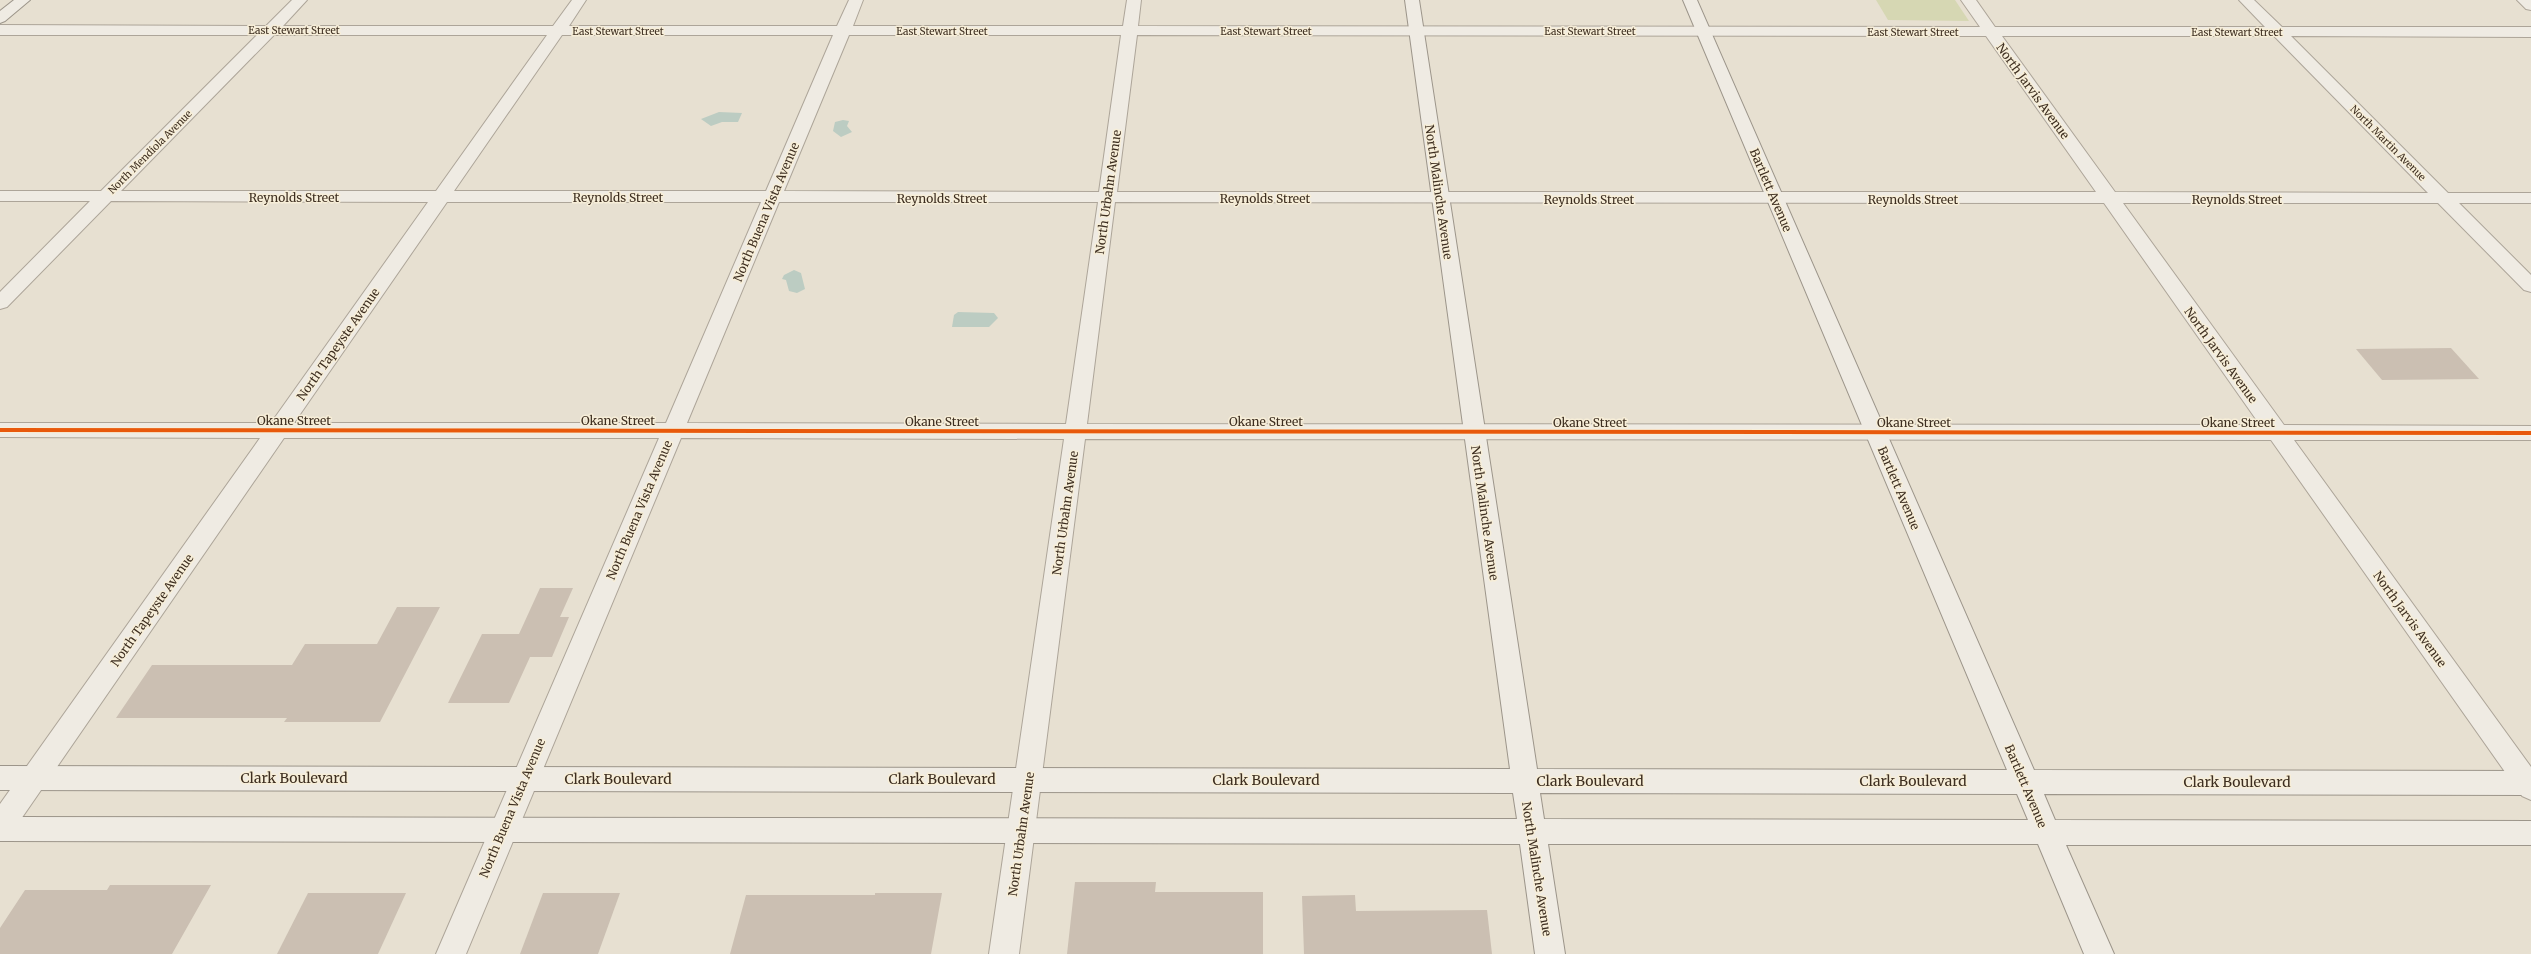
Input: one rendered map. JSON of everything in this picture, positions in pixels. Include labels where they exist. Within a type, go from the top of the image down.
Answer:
[{"type":"street","points":[[0,18],[23,0]]},
{"type":"street","name":"North Mendiola Avenue","points":[[0,303],[300,0]]},
{"type":"street","name":"North Tapeyste Avenue","points":[[0,828],[579,0]]},
{"type":"street","name":"North Buena Vista Avenue","points":[[451,954],[856,0]]},
{"type":"street","name":"North Urbahn Avenue","points":[[1004,954],[1134,0]]},
{"type":"street","name":"North Malinche Avenue","points":[[1412,0],[1550,954]]},
{"type":"street","name":"Bartlett Avenue","points":[[1690,0],[2099,954]]},
{"type":"street","name":"North Jarvis Avenue","points":[[1968,0],[2276,432],[2530,784]]},
{"type":"street","name":"North Martin Avenue","points":[[2246,0],[2531,286]]},
{"type":"street","points":[[2524,0],[2531,6]]},
{"type":"street","name":"East Stewart Street","points":[[0,30],[2531,32]]},
{"type":"street","name":"Reynolds Street","points":[[0,196],[1440,199],[2531,198]]},
{"type":"street","name":"Okane Street","points":[[0,430],[2531,433]]},
{"type":"street","name":"Clark Boulevard","points":[[0,778],[2025,781],[2530,784]]},
{"type":"street","points":[[0,828],[2531,833]]},
{"type":"green space","points":[[1876,0],[1955,0],[1969,21],[1888,20]]},
{"type":"shaded area","points":[[719,112],[742,113],[738,122],[722,122],[711,126],[701,119]]},
{"type":"shaded area","points":[[843,120],[849,121],[847,126],[852,132],[841,137],[833,131],[835,122]]},
{"type":"shaded area","points":[[794,270],[801,273],[805,289],[797,293],[789,291],[786,280],[782,279],[784,275]]},
{"type":"shaded area","points":[[958,312],[994,313],[998,318],[989,327],[952,327],[954,315]]},
{"type":"building","points":[[2451,348],[2479,379],[2382,380],[2356,349]]},
{"type":"building","points":[[540,588],[573,588],[560,617],[569,617],[552,657],[530,657],[509,703],[448,703],[482,634],[519,634]]},
{"type":"building","points":[[397,607],[440,607],[380,722],[284,722],[287,718],[116,718],[152,665],[292,665],[305,644],[377,644]]},
{"type":"building","points":[[1075,882],[1156,882],[1155,892],[1263,892],[1263,954],[1067,954]]},
{"type":"building","points":[[110,885],[211,885],[172,954],[0,954],[0,928],[25,890],[107,890]]},
{"type":"building","points":[[308,893],[406,893],[378,954],[277,954]]},
{"type":"building","points":[[543,893],[620,893],[598,954],[520,954]]},
{"type":"building","points":[[875,893],[942,893],[931,954],[730,954],[746,895],[875,895]]},
{"type":"building","points":[[1355,895],[1356,911],[1487,910],[1492,954],[1304,954],[1302,896]]},
{"type":"cycle path","points":[[0,430],[2531,433]]}]
